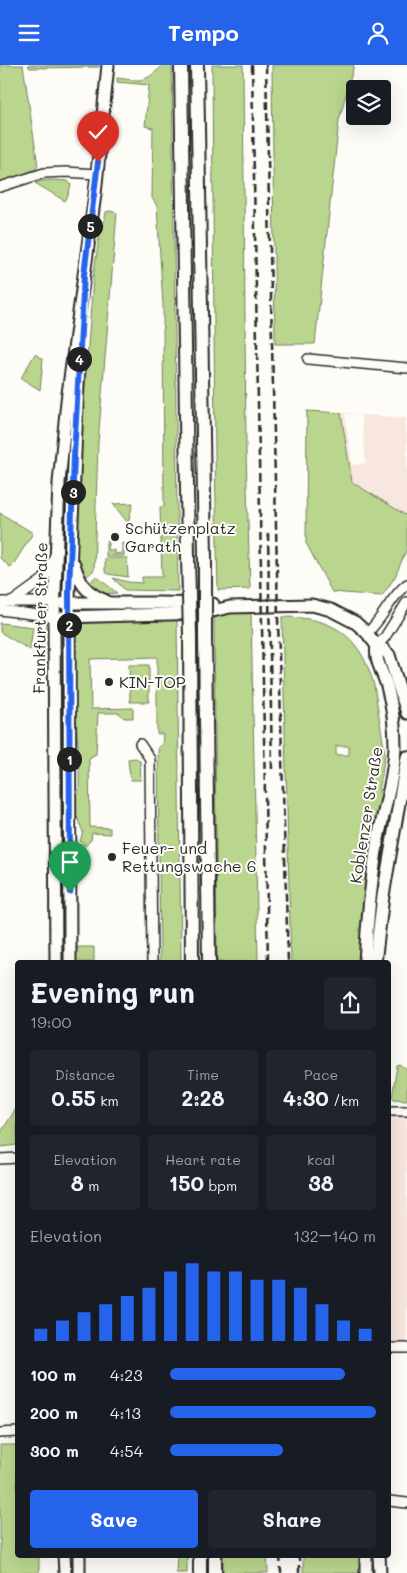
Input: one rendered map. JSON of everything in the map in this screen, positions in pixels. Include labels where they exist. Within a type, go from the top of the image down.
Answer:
[{"type":"highway","points":[[181,65],[190,636],[192,960]]},
{"type":"highway","points":[[197,65],[206,636],[208,960]]},
{"type":"highway","points":[[200,1558],[200,1573]]},
{"type":"highway","points":[[215,1558],[215,1573]]},
{"type":"main road","name":"Frankfurter Straße","points":[[56,960],[54,603],[61,454],[84,275],[107,67]]},
{"type":"main road","name":"Frankfurter Straße","points":[[70,960],[70,558],[84,275]]},
{"type":"main road","points":[[70,558],[79,581],[92,594],[109,603]]},
{"type":"main road","name":"Koblenzer Straße","points":[[54,603],[206,603],[230,607],[312,605],[331,610],[356,623],[377,646],[389,655],[407,713]]},
{"type":"main road","name":"Koblenzer Straße","points":[[54,617],[204,613],[230,607]]},
{"type":"main road","name":"Koblenzer Straße","points":[[364,960],[370,895],[395,749],[395,731],[391,705],[375,653],[377,646]]},
{"type":"main road","name":"Koblenzer Straße","points":[[375,960],[387,867],[407,757]]},
{"type":"main road","points":[[64,1558],[65,1573]]},
{"type":"main road","points":[[79,1558],[80,1573]]},
{"type":"main road","points":[[366,1558],[366,1573]]},
{"type":"main road","points":[[379,1558],[380,1573]]},
{"type":"street","points":[[0,187],[44,173],[96,174]]},
{"type":"street","points":[[308,359],[407,368]]},
{"type":"street","points":[[12,602],[44,579],[56,553]]},
{"type":"street","points":[[367,633],[376,625],[398,593],[407,584]]},
{"type":"street","points":[[0,602],[54,603]]},
{"type":"street","points":[[377,646],[385,637],[407,602]]},
{"type":"street","points":[[0,610],[54,617]]},
{"type":"street","points":[[140,744],[150,759],[152,960]]},
{"type":"street","points":[[391,1111],[407,1111]]},
{"type":"street","points":[[0,1159],[15,1158]]},
{"type":"street","points":[[391,1348],[407,1348]]},
{"type":"street","points":[[0,1433],[15,1433]]},
{"type":"street","points":[[391,1501],[407,1503]]},
{"type":"shaded area","points":[[341,413],[406,418],[407,516],[352,482]],"holes":[[[345,414],[361,415],[366,463],[352,465]]]},
{"type":"shaded area","points":[[391,1111],[407,1111],[407,1348],[391,1348]]},
{"type":"green space","points":[[0,65],[23,65],[38,166],[36,169],[0,183]]},
{"type":"green space","points":[[28,65],[99,65],[99,67],[30,68]]},
{"type":"green space","points":[[163,65],[172,65],[178,591],[125,590],[113,578],[142,583],[142,577],[162,577],[160,507],[164,507],[163,305],[157,206],[152,198],[153,128],[145,126],[149,85],[117,82],[117,78],[138,80],[147,78]]},
{"type":"green space","points":[[212,65],[243,65],[246,453],[250,589],[218,590]]},
{"type":"green space","points":[[272,65],[354,65],[350,80],[346,80],[346,94],[339,120],[315,344],[275,344]]},
{"type":"green space","points":[[51,180],[68,181],[71,185],[65,201],[35,183]]},
{"type":"green space","points":[[106,212],[117,213],[98,442],[94,570],[87,576],[80,570],[76,557],[81,442],[93,278],[100,232],[103,230]]},
{"type":"green space","points":[[35,354],[43,359],[40,390],[21,378]]},
{"type":"green space","points":[[307,411],[341,413],[352,482],[407,516],[407,548],[395,577],[382,596],[332,592],[306,543]]},
{"type":"green space","points":[[68,446],[66,588],[62,588],[64,478]]},
{"type":"green space","points":[[133,503],[128,523],[113,504]]},
{"type":"green space","points":[[0,513],[33,533],[11,568],[0,558]]},
{"type":"green space","points":[[108,541],[108,550],[114,550],[114,554],[122,553],[122,543],[124,543],[124,556],[106,556],[106,542]]},
{"type":"green space","points":[[105,558],[127,558],[128,577],[105,572]]},
{"type":"green space","points":[[96,576],[117,593],[103,594],[88,585]]},
{"type":"green space","points":[[214,613],[251,613],[258,960],[217,960]]},
{"type":"green space","points":[[282,617],[316,621],[330,625],[342,632],[361,653],[374,685],[385,754],[379,792],[382,793],[366,891],[359,960],[291,960]],"holes":[[[336,746],[349,746],[349,755],[336,755]]]},
{"type":"green space","points":[[177,618],[181,960],[160,960],[158,747],[162,745],[163,734],[157,734],[157,657],[90,659],[91,709],[133,708],[133,718],[124,718],[119,713],[98,713],[96,754],[89,758],[90,827],[110,828],[110,834],[92,833],[91,840],[85,846],[80,841],[83,832],[74,809],[79,790],[79,762],[73,669],[75,633],[78,626],[89,621]]},
{"type":"green space","points":[[0,623],[33,627],[30,650],[0,632]]},
{"type":"green space","points":[[59,636],[62,638],[64,694],[64,882],[61,886]]},
{"type":"green space","points":[[129,665],[149,665],[149,702],[130,702]]},
{"type":"green space","points":[[136,758],[140,761],[141,780],[131,780],[128,759]]},
{"type":"green space","points":[[78,947],[94,947],[94,960],[75,960],[74,953]]},
{"type":"green space","points":[[400,1065],[407,1070],[407,1100],[394,1099],[392,1097],[397,1066]]},
{"type":"green space","points":[[15,1110],[15,1145],[0,1147],[0,1134]]},
{"type":"green space","points":[[0,1445],[15,1445],[15,1558],[39,1558],[39,1573],[0,1573]]},
{"type":"green space","points":[[177,1558],[187,1558],[187,1573],[176,1573]]},
{"type":"green space","points":[[223,1558],[267,1558],[268,1573],[223,1573]]},
{"type":"green space","points":[[303,1558],[361,1558],[362,1573],[303,1573]]},
{"type":"railway","points":[[252,65],[268,960]]},
{"type":"railway","points":[[266,65],[278,619],[288,960]]},
{"type":"railway","points":[[268,533],[272,770]]},
{"type":"railway","points":[[280,1558],[281,1573]]},
{"type":"railway","points":[[299,1558],[299,1573]]},
{"type":"place","name":"Schützenplatz Garath","points":[[115,537]]},
{"type":"place","name":"KIN-TOP","points":[[109,682]]},
{"type":"place","name":"Feuer- und Rettungswache 6","points":[[112,857]]},
{"type":"route","points":[[70,892],[69,593],[74,456],[84,275],[98,162]]}]
